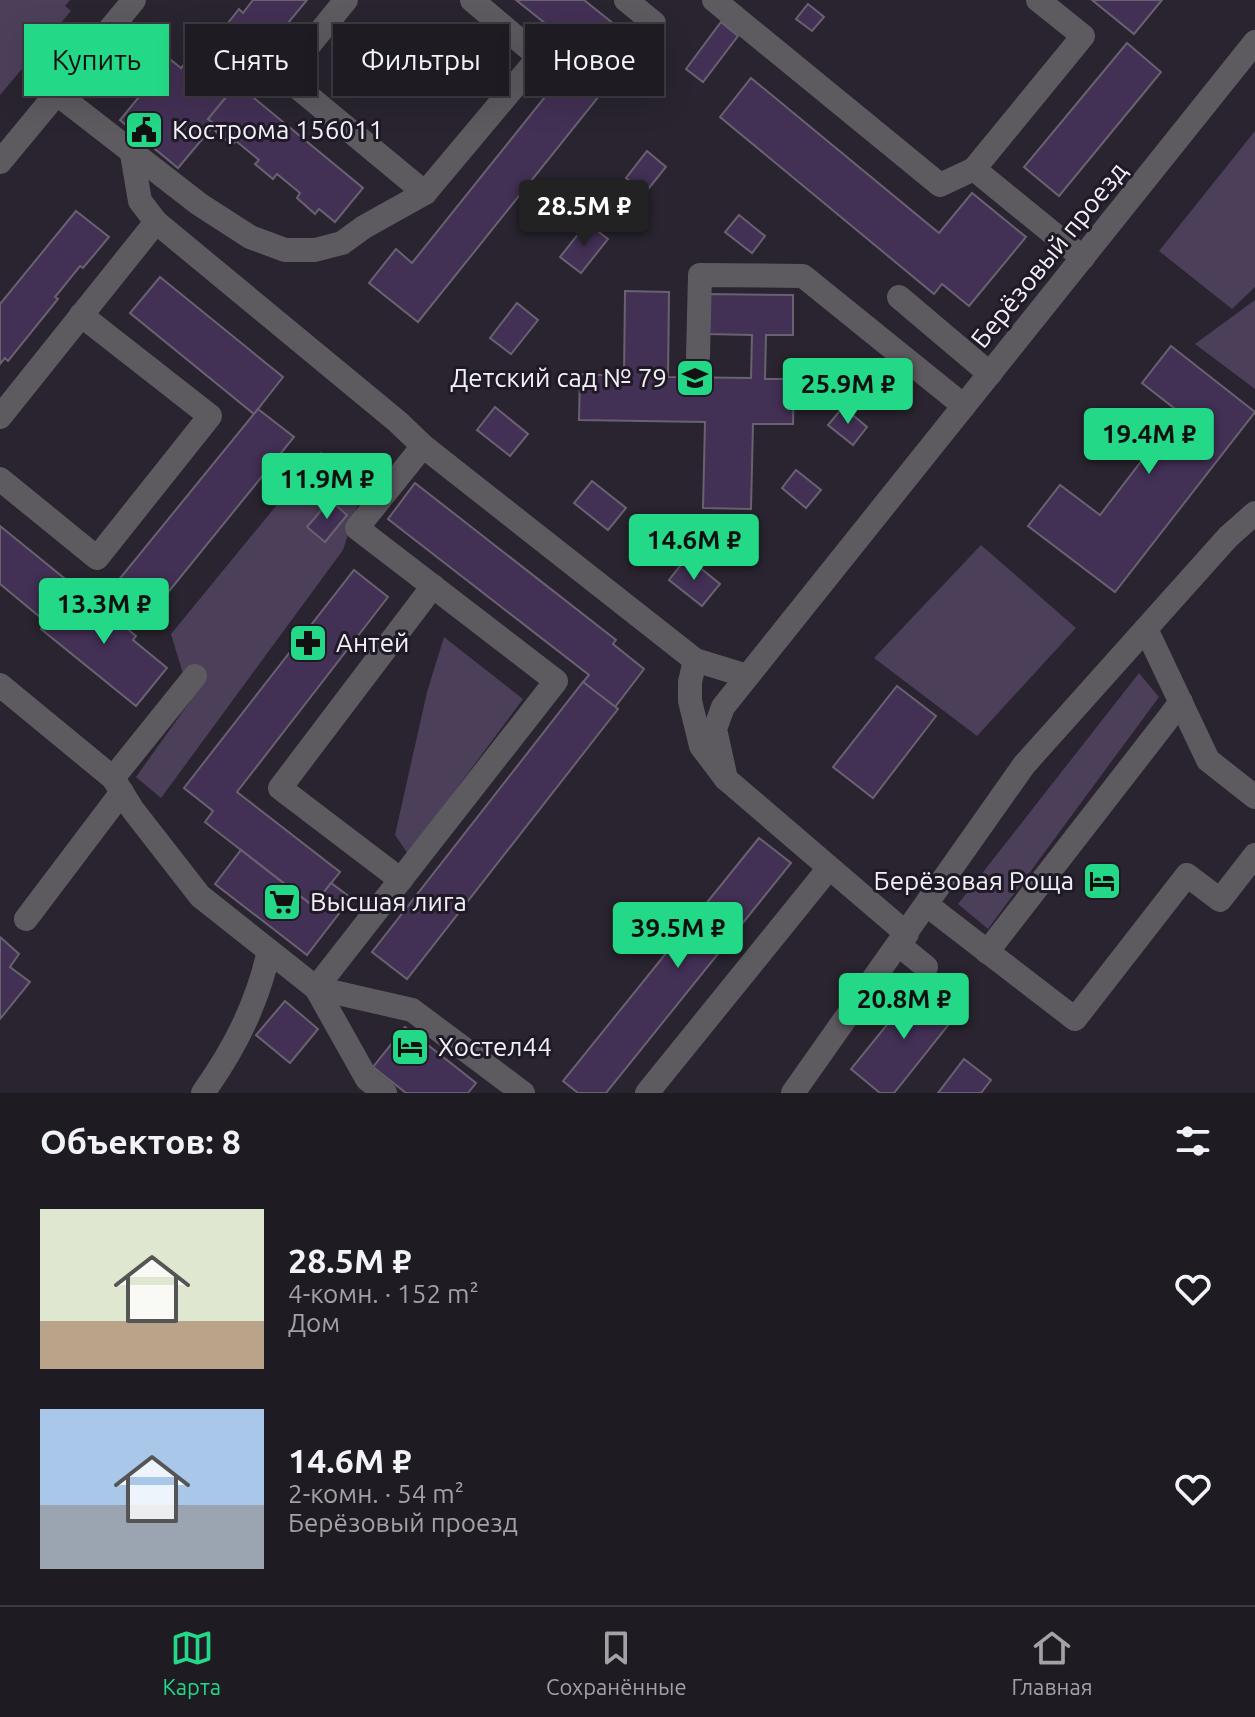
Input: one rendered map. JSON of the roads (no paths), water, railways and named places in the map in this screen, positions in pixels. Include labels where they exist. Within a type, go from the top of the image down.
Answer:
[{"type":"street","points":[[114,24],[134,0]]},
{"type":"street","points":[[346,0],[284,76],[425,193]]},
{"type":"street","points":[[60,96],[199,204],[250,237],[285,250],[315,250],[342,243],[425,193],[539,57],[472,0]]},
{"type":"street","points":[[626,0],[654,23]]},
{"type":"street","points":[[714,0],[940,185],[974,169],[1083,36],[1038,0]]},
{"type":"street","name":"Берёзовый проезд","points":[[726,779],[715,729],[723,707],[1255,42]]},
{"type":"street","points":[[0,162],[54,96]]},
{"type":"street","points":[[132,154],[140,201],[156,222],[423,446],[695,660],[747,676]]},
{"type":"street","points":[[974,169],[1083,258]]},
{"type":"street","points":[[0,417],[156,222]]},
{"type":"street","points":[[698,356],[700,275],[803,276],[964,406]]},
{"type":"street","points":[[899,297],[990,374]]},
{"type":"street","points":[[0,479],[97,558],[210,416],[81,315]]},
{"type":"street","points":[[316,988],[556,681],[357,528],[423,446]]},
{"type":"street","points":[[793,1093],[1024,765],[1228,537],[1255,513]]},
{"type":"street","points":[[401,880],[280,788],[433,586]]},
{"type":"street","points":[[1146,629],[1208,760],[1255,797]]},
{"type":"street","points":[[695,660],[690,701],[701,746],[726,779],[829,868],[903,939],[926,967]]},
{"type":"street","points":[[26,919],[195,676]]},
{"type":"street","points":[[0,685],[117,785],[200,896],[316,988],[367,1079],[385,1093]]},
{"type":"street","points":[[987,952],[1181,702]]},
{"type":"street","points":[[927,905],[1075,1019],[1187,875],[1220,900],[1255,855]]},
{"type":"street","points":[[647,1093],[829,868]]},
{"type":"street","points":[[203,1093],[244,1029],[261,988],[269,951]]},
{"type":"street","points":[[316,988],[412,1010],[523,1093]]},
{"type":"place","name":"Кострома 156011","points":[[144,130]]},
{"type":"place","name":"Детский сад № 79","points":[[695,378]]},
{"type":"place","name":"Антей","points":[[308,643]]},
{"type":"place","name":"Берёзовая Роща","points":[[1102,881]]},
{"type":"place","name":"Высшая лига","points":[[282,902]]},
{"type":"place","name":"Хостел44","points":[[410,1047]]}]
